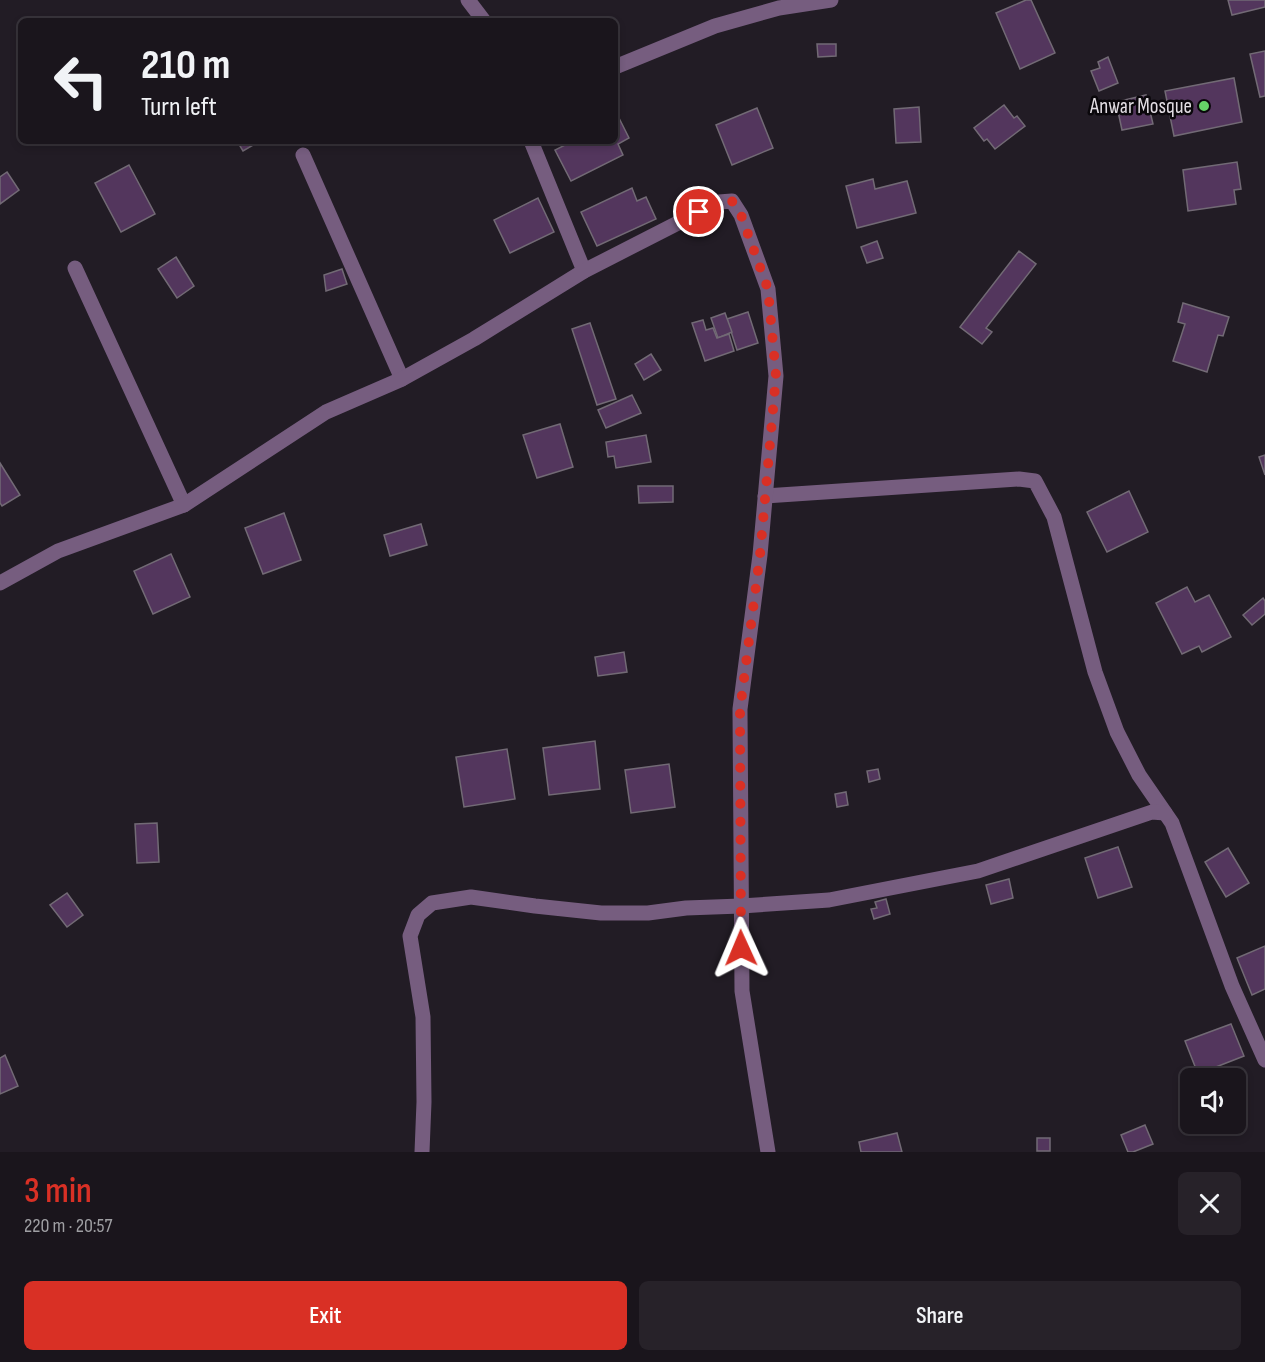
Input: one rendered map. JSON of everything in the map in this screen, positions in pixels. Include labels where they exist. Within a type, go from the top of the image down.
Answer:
[{"type":"street","points":[[468,0],[482,18]]},
{"type":"street","points":[[618,67],[714,26],[779,8],[831,0]]},
{"type":"street","points":[[532,144],[584,271]]},
{"type":"street","points":[[303,155],[402,379]]},
{"type":"street","points":[[0,583],[58,552],[184,506],[326,412],[402,379],[474,339],[584,271],[718,202],[732,201],[741,215],[768,289],[776,376],[760,555],[740,710],[742,990],[768,1152]]},
{"type":"street","points":[[75,268],[184,506]]},
{"type":"street","points":[[765,496],[1019,479],[1035,481],[1054,517],[1095,672],[1117,732],[1139,775],[1173,823],[1232,986],[1265,1060]]},
{"type":"street","points":[[422,1152],[423,1017],[410,936],[418,915],[432,903],[471,897],[601,913],[648,913],[686,908],[829,900],[978,871],[1152,812],[1165,813]]},
{"type":"building","points":[[1031,0],[1055,53],[1020,69],[996,13]]},
{"type":"building","points":[[1228,0],[1265,0],[1265,7],[1232,15]]},
{"type":"building","points":[[817,44],[836,44],[836,56],[818,57]]},
{"type":"building","points":[[1265,51],[1265,96],[1260,97],[1250,54]]},
{"type":"building","points":[[1108,57],[1118,83],[1099,91],[1091,71],[1100,68],[1098,62]]},
{"type":"building","points":[[1234,78],[1242,122],[1174,136],[1165,91]]},
{"type":"building","points":[[1146,95],[1153,124],[1122,130],[1116,102]]},
{"type":"building","points":[[1004,105],[1014,118],[1017,116],[1025,126],[995,149],[987,139],[984,141],[974,128]]},
{"type":"building","points":[[919,107],[921,142],[896,143],[894,109]]},
{"type":"building","points":[[757,108],[773,148],[732,165],[716,125]]},
{"type":"building","points":[[618,118],[629,138],[618,144]]},
{"type":"building","points":[[239,144],[255,144],[243,151]]},
{"type":"building","points":[[567,144],[618,144],[623,155],[571,181],[555,150]]},
{"type":"building","points":[[1237,162],[1241,189],[1234,190],[1236,204],[1188,211],[1183,170]]},
{"type":"building","points":[[129,165],[155,214],[121,232],[95,183]]},
{"type":"building","points":[[7,172],[19,190],[0,204],[0,177]]},
{"type":"building","points":[[873,179],[875,189],[907,181],[916,213],[857,228],[846,186]]},
{"type":"building","points":[[632,188],[637,201],[646,197],[656,219],[597,246],[581,212]]},
{"type":"building","points":[[538,198],[554,232],[510,253],[494,220]]},
{"type":"building","points":[[877,241],[883,258],[867,263],[861,247]]},
{"type":"building","points":[[1019,251],[1036,264],[986,328],[992,332],[982,344],[960,327]]},
{"type":"building","points":[[176,257],[194,286],[177,298],[158,269]]},
{"type":"building","points":[[342,269],[347,284],[326,291],[324,275]]},
{"type":"building","points":[[1183,303],[1229,317],[1223,336],[1218,335],[1207,372],[1173,361],[1185,324],[1178,322]]},
{"type":"building","points":[[748,312],[758,343],[737,350],[727,319]]},
{"type":"building","points":[[725,313],[732,332],[718,338],[711,318]]},
{"type":"building","points":[[703,320],[706,330],[713,328],[717,338],[729,334],[734,351],[705,361],[692,323]]},
{"type":"building","points":[[590,323],[616,399],[597,405],[572,329]]},
{"type":"building","points":[[651,354],[661,370],[644,380],[635,364]]},
{"type":"building","points":[[632,395],[641,413],[606,428],[598,410]]},
{"type":"building","points":[[560,424],[573,467],[537,478],[523,435]]},
{"type":"building","points":[[646,435],[651,462],[616,468],[614,456],[608,457],[606,442]]},
{"type":"building","points":[[1265,455],[1265,475],[1259,457]]},
{"type":"building","points":[[0,463],[20,495],[2,506],[0,503]]},
{"type":"building","points":[[638,486],[673,486],[673,502],[639,503]]},
{"type":"building","points":[[1129,491],[1148,532],[1107,552],[1087,512]]},
{"type":"building","points":[[284,513],[301,560],[263,574],[245,528]]},
{"type":"building","points":[[421,524],[427,545],[390,556],[384,535]]},
{"type":"building","points":[[171,554],[190,597],[153,614],[134,571]]},
{"type":"building","points":[[1187,587],[1195,602],[1209,595],[1231,637],[1202,652],[1199,646],[1182,654],[1156,603]]},
{"type":"building","points":[[1263,598],[1265,614],[1252,625],[1243,615]]},
{"type":"building","points":[[624,652],[627,672],[598,676],[595,657]]},
{"type":"building","points":[[595,741],[600,789],[549,795],[543,748]]},
{"type":"building","points":[[507,749],[515,799],[464,807],[456,757]]},
{"type":"building","points":[[669,764],[675,807],[631,813],[625,770]]},
{"type":"building","points":[[878,769],[880,779],[869,782],[867,771]]},
{"type":"building","points":[[846,792],[848,805],[837,807],[835,794]]},
{"type":"building","points":[[157,823],[159,862],[137,863],[135,824]]},
{"type":"building","points":[[1118,847],[1132,887],[1098,898],[1085,858]]},
{"type":"building","points":[[1228,848],[1249,883],[1226,897],[1205,862]]},
{"type":"building","points":[[1009,879],[1013,898],[991,904],[986,885]]},
{"type":"building","points":[[67,893],[83,915],[67,927],[50,905]]},
{"type":"building","points":[[886,899],[890,914],[874,919],[871,909],[877,908],[875,902]]},
{"type":"building","points":[[1265,946],[1265,989],[1252,995],[1237,958]]},
{"type":"building","points":[[1231,1024],[1244,1056],[1213,1068],[1196,1068],[1185,1041]]},
{"type":"building","points":[[5,1055],[18,1086],[0,1094],[0,1058]]},
{"type":"building","points":[[1145,1125],[1153,1144],[1128,1152],[1121,1135]]},
{"type":"building","points":[[897,1133],[902,1152],[861,1152],[859,1142]]},
{"type":"building","points":[[1037,1138],[1050,1138],[1050,1151],[1037,1151]]},
{"type":"place","name":"Anwar Mosque","points":[[1204,106]]},
{"type":"route","points":[[699,212],[718,202],[732,201],[741,215],[768,289],[776,376],[760,555],[740,710],[741,948]]}]
